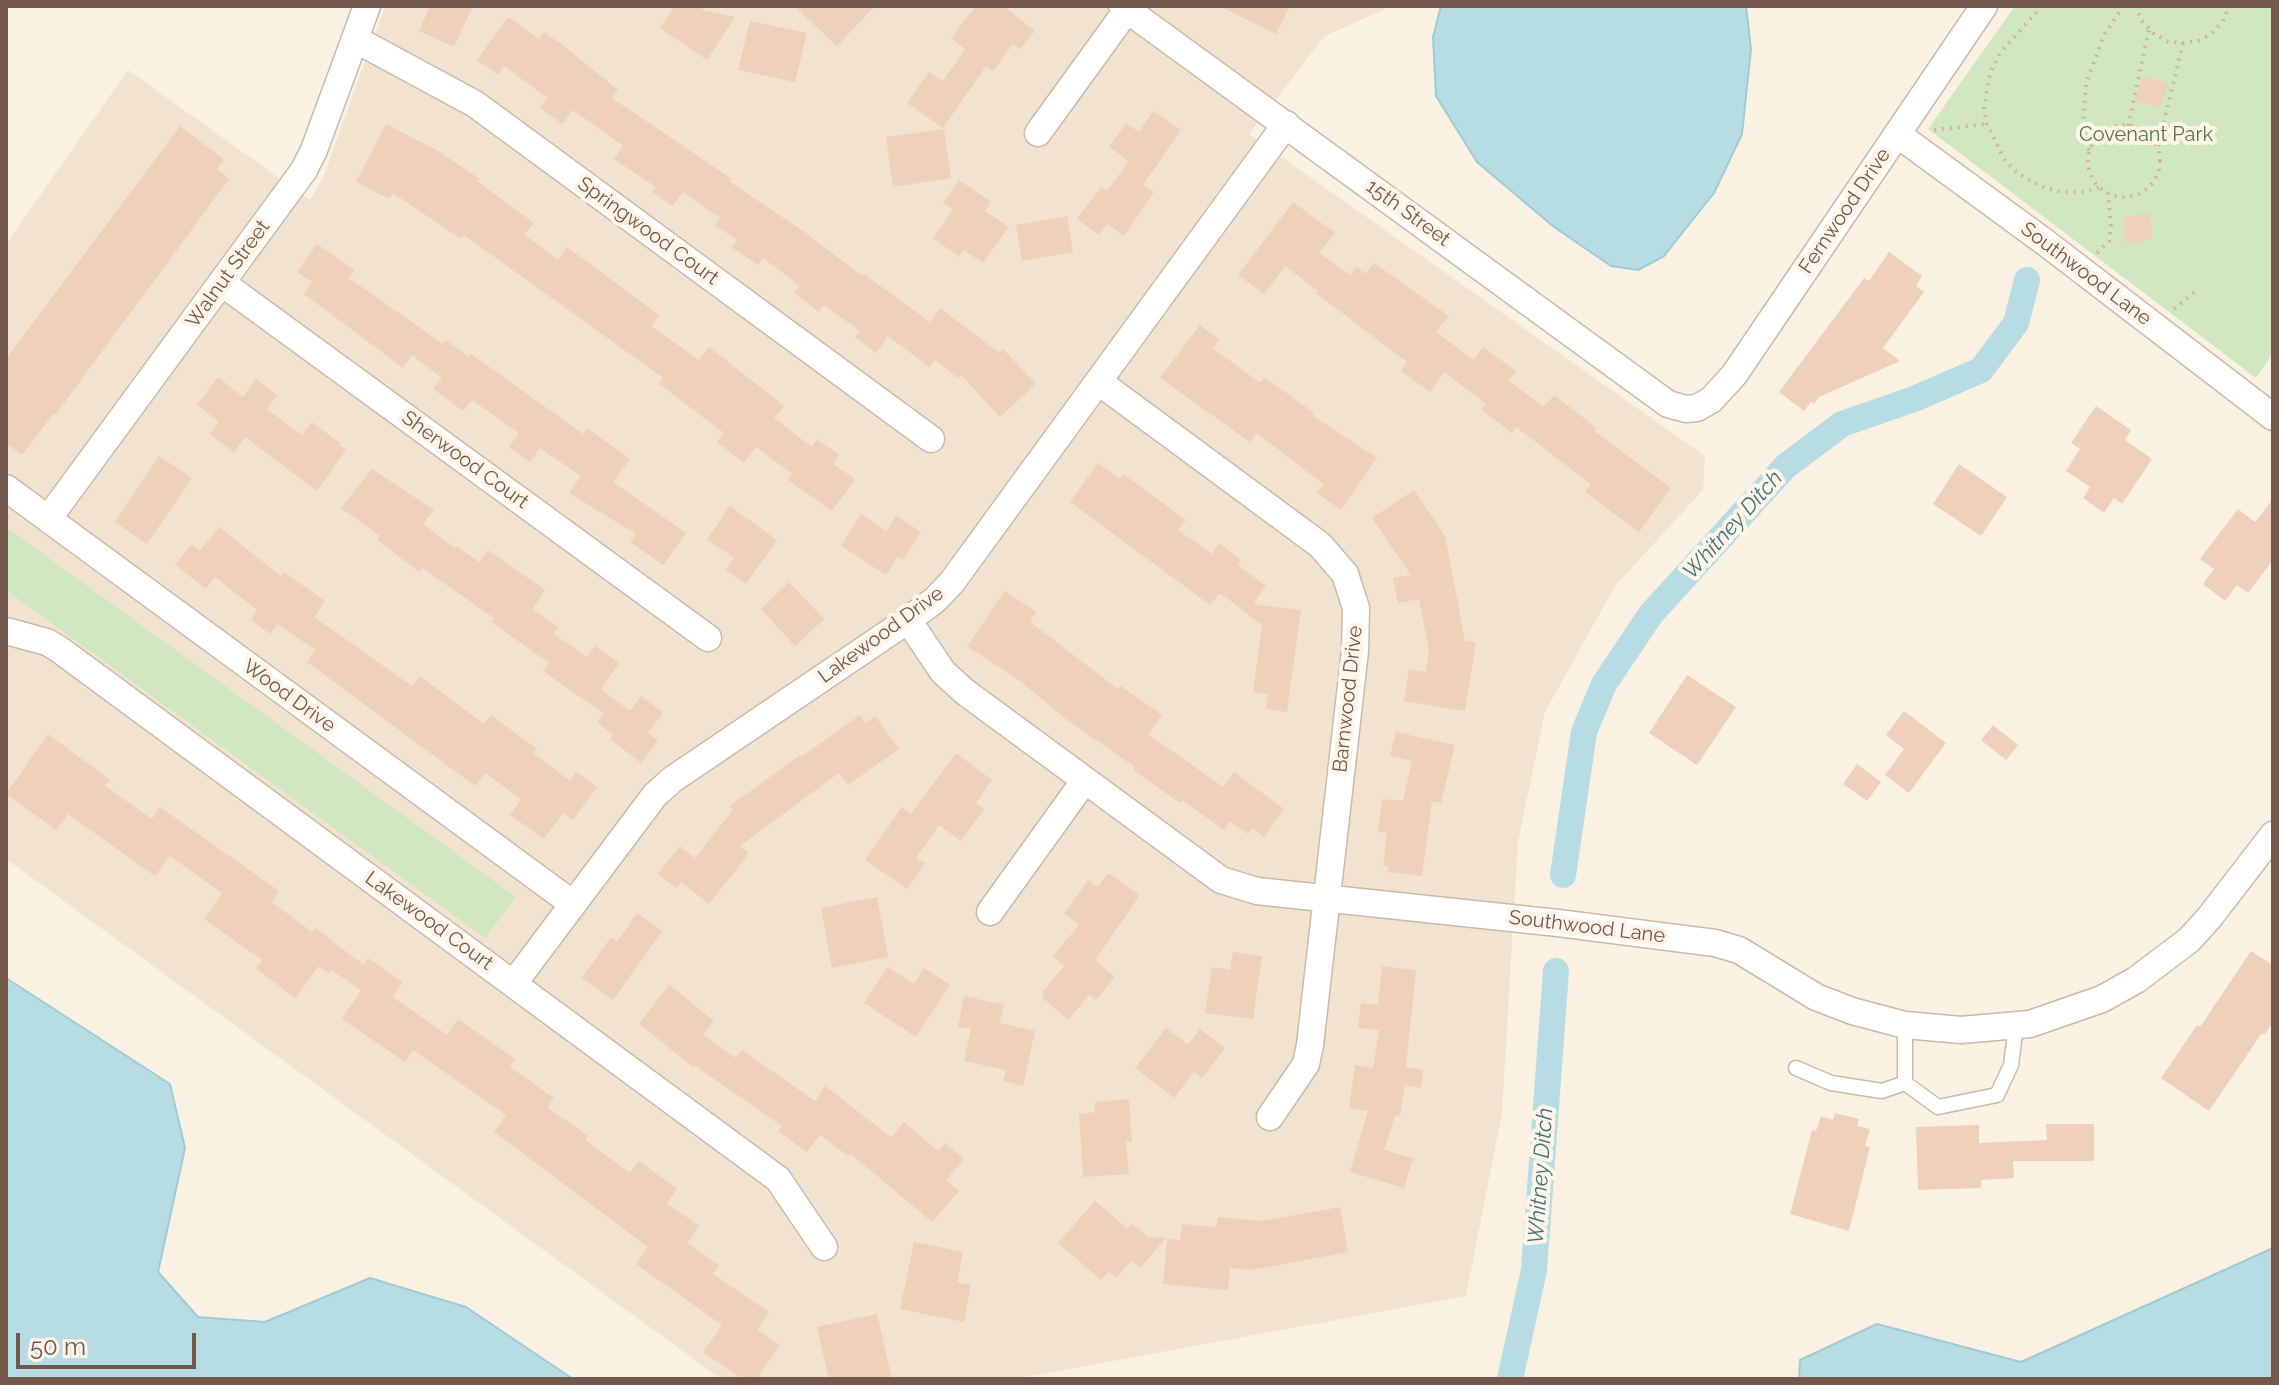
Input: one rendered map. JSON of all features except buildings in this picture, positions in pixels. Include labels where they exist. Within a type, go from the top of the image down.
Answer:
[{"type":"street","name":"Walnut Street","points":[[48,519],[304,170],[367,6]]},
{"type":"street","name":"Fernwood Drive","points":[[1697,408],[1711,400],[1734,375],[1984,6]]},
{"type":"street","name":"15th Street","points":[[1125,8],[1668,404],[1677,408],[1697,408]]},
{"type":"street","points":[[1038,133],[1125,8]]},
{"type":"street","name":"Springwood Court","points":[[355,39],[475,104],[931,439]]},
{"type":"street","name":"Lakewood Drive","points":[[514,983],[655,795],[736,736],[908,620],[935,600],[952,582],[1286,124]]},
{"type":"street","name":"Southwood Lane","points":[[1897,134],[2273,417]]},
{"type":"street","name":"Sherwood Court","points":[[222,283],[708,638]]},
{"type":"street","name":"Barnwood Drive","points":[[1099,382],[1320,545],[1350,583],[1356,608],[1355,651],[1306,1064],[1270,1117]]},
{"type":"street","name":"Wood Drive","points":[[6,488],[573,904]]},
{"type":"street","name":"Southwood Lane","points":[[908,620],[943,672],[965,692],[1221,880],[1257,891],[1326,900],[1558,923],[1715,943],[1739,950],[1816,997],[1852,1011],[1905,1025],[1961,1030],[2016,1026],[2058,1017],[2102,999],[2173,954],[2209,918],[2273,835]]},
{"type":"street","name":"Lakewood Court","points":[[6,631],[47,642],[60,650],[778,1179],[824,1247]]},
{"type":"street","points":[[990,912],[1085,780]]},
{"type":"lane","points":[[1905,1025],[1905,1083]]},
{"type":"lane","points":[[1905,1083],[1938,1107],[1997,1095],[2011,1065],[2016,1026]]},
{"type":"lane","points":[[1796,1068],[1831,1083],[1882,1091],[1905,1083]]},
{"type":"path","points":[[2042,6],[2000,53],[1990,73],[1984,109],[1987,124],[2004,159],[2017,173],[2040,186],[2062,192],[2086,192],[2099,187]]},
{"type":"path","points":[[2123,6],[2103,37],[2086,84],[2083,124],[2090,154],[2090,172],[2099,187],[2108,193],[2127,197],[2139,194],[2149,188],[2156,178],[2160,167],[2158,148],[2183,43]]},
{"type":"path","points":[[2136,6],[2142,21],[2150,29],[2167,41],[2183,43],[2198,41],[2212,33],[2223,21],[2229,6]]},
{"type":"path","points":[[2128,126],[2150,29]]},
{"type":"path","points":[[1897,134],[1987,124]]},
{"type":"path","points":[[2090,154],[2097,139],[2116,126],[2128,126],[2149,135],[2158,148]]},
{"type":"path","points":[[2083,272],[2109,241],[2108,193]]},
{"type":"path","points":[[2157,328],[2168,314],[2197,290]]},
{"type":"shaded area","points":[[385,6],[1392,6],[1325,36],[1249,134],[1705,456],[1703,490],[1615,586],[1545,712],[1518,842],[1502,1113],[1466,1296],[1015,1379],[721,1379],[6,859],[6,244],[128,70],[310,200],[323,178]]},
{"type":"green space","name":"Covenant Park","points":[[2015,6],[2273,6],[2273,353],[2256,378],[1928,129]]},
{"type":"green space","points":[[6,527],[516,897],[485,938],[6,590]]},
{"type":"water","points":[[1441,6],[1746,6],[1751,49],[1742,134],[1714,193],[1664,256],[1638,270],[1611,266],[1554,227],[1477,162],[1436,96],[1433,37]]},
{"type":"water","points":[[6,978],[170,1084],[185,1148],[158,1272],[198,1317],[265,1322],[370,1278],[466,1307],[573,1379],[6,1379]]},
{"type":"water","points":[[2273,1248],[2273,1379],[1799,1379],[1800,1360],[1877,1324],[2021,1362]]},
{"type":"waterway","name":"Whitney Ditch","points":[[1563,875],[1584,732],[1604,684],[1651,614],[1786,466],[1842,424],[1914,399],[1981,370],[2016,323],[2027,280]]},
{"type":"waterway","name":"Whitney Ditch","points":[[1510,1379],[1534,1270],[1556,971]]}]
